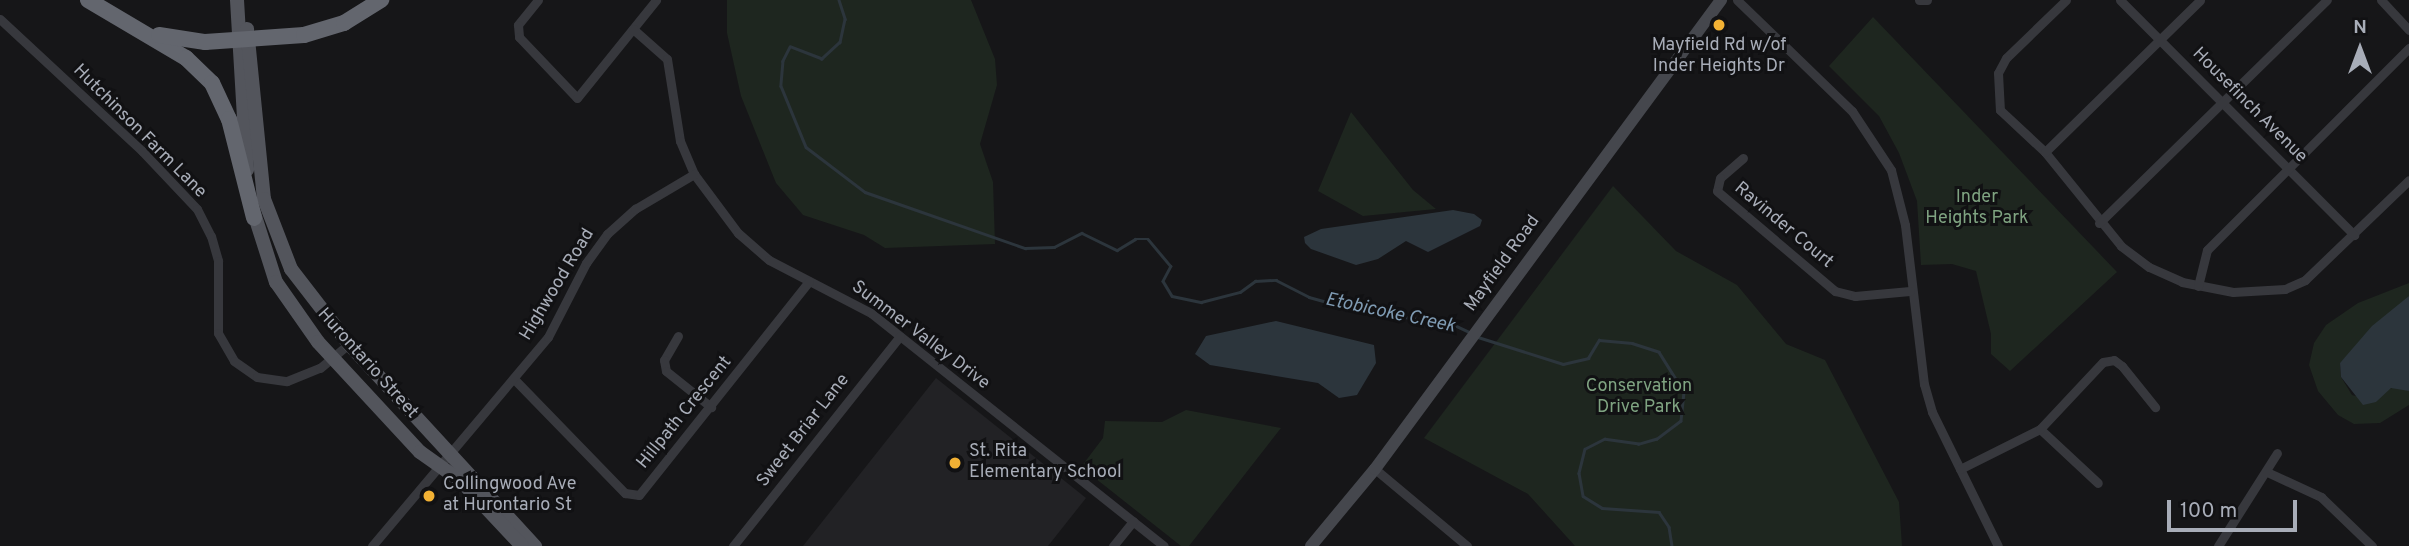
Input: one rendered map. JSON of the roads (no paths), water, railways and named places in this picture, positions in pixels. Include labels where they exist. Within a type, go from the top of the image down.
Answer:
[{"type":"highway","points":[[88,0],[186,58],[216,90],[229,120],[254,218]]},
{"type":"highway","points":[[142,30],[195,42],[243,41],[324,31],[381,0]]},
{"type":"main road","name":"Hurontario Street","points":[[237,0],[268,216],[297,279],[349,344],[535,546]]},
{"type":"main road","name":"Hurontario Street","points":[[246,0],[243,41],[254,218],[276,282],[333,357],[420,452],[461,481],[522,546]]},
{"type":"main road","name":"Mayfield Road","points":[[1311,546],[1375,469],[1721,0]]},
{"type":"street","points":[[538,0],[518,25],[519,37],[577,98],[656,0]]},
{"type":"street","points":[[1737,0],[1852,111],[1891,170],[1905,225],[1910,291],[1924,384],[1960,469],[1998,546]]},
{"type":"street","points":[[1919,0],[1927,0]]},
{"type":"street","points":[[2066,0],[2006,58],[1998,73],[2000,110],[2045,152],[2099,223],[2149,267],[2198,286],[2259,293],[2285,289],[2305,280],[2409,180]]},
{"type":"street","name":"Housefinch Avenue","points":[[2120,0],[2354,235]]},
{"type":"street","points":[[2045,152],[2200,0]]},
{"type":"street","points":[[2099,223],[2327,0]]},
{"type":"street","points":[[2381,0],[2409,30]]},
{"type":"street","name":"Hutchinson Farm Lane","points":[[0,19],[142,151],[197,209],[211,236],[218,261],[218,333],[234,361],[257,377],[278,381],[304,377],[349,344]]},
{"type":"street","name":"Summer Valley Drive","points":[[633,29],[667,59],[676,127],[694,174],[753,247],[809,281],[856,303],[1164,546]]},
{"type":"street","points":[[2198,286],[2207,250],[2409,48]]},
{"type":"street","name":"Ravinder Court","points":[[1743,158],[1720,178],[1717,191],[1835,291],[1855,296],[1910,291]]},
{"type":"street","name":"Highwood Road","points":[[372,546],[514,380],[558,322],[586,263],[607,234],[635,209],[694,174]]},
{"type":"street","name":"Hillpath Crescent","points":[[514,380],[632,495],[643,491],[809,281]]},
{"type":"street","points":[[678,336],[665,355],[666,372],[711,407]]},
{"type":"street","name":"Sweet Briar Lane","points":[[733,546],[900,336]]},
{"type":"street","points":[[1960,469],[2040,429],[2103,362],[2114,360],[2122,366],[2155,407]]},
{"type":"street","points":[[2040,429],[2098,483]]},
{"type":"street","points":[[2218,546],[2277,453]]},
{"type":"street","points":[[1375,469],[1466,546]]},
{"type":"street","points":[[2267,472],[2320,497],[2372,546]]},
{"type":"street","points":[[1113,546],[1133,521]]},
{"type":"waterway","name":"Etobicoke Creek","points":[[839,0],[845,19],[840,42],[822,59],[790,47],[783,61],[781,86],[806,147],[865,192],[1025,248],[1054,247],[1082,233],[1117,250],[1135,239],[1148,239],[1171,266],[1163,281],[1172,296],[1201,302],[1240,292],[1255,281],[1276,280],[1309,297],[1356,310],[1452,324],[1469,332]]},
{"type":"waterway","name":"Etobicoke Creek","points":[[1478,337],[1563,364],[1588,358],[1599,340],[1632,343],[1659,352],[1684,392],[1681,421],[1657,439],[1639,444],[1605,439],[1585,449],[1579,473],[1583,496],[1602,508],[1659,512],[1669,527],[1672,546]]},
{"type":"place","name":"Mayfield Rd w/of Inder Heights Dr","points":[[1719,25]]},
{"type":"place","name":"St. Rita Elementary School","points":[[955,463]]},
{"type":"place","name":"Collingwood Ave at Hurontario St","points":[[429,496]]},
{"type":"park label","name":"Inder Heights Park","points":[[1977,209]]},
{"type":"park label","name":"Conservation Drive Park","points":[[1639,398]]}]
